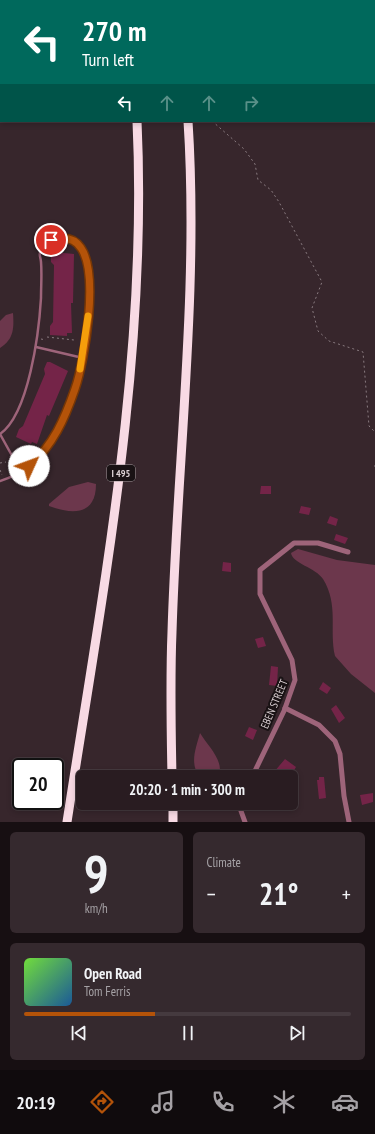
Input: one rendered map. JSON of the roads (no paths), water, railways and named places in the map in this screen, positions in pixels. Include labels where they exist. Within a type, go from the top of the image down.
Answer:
[{"type":"highway","name":"I 495","points":[[67,822],[106,580],[128,407],[137,271],[137,122]]},
{"type":"highway","points":[[172,770],[172,631],[189,268],[188,122]]},
{"type":"highway","points":[[173,810],[174,822]]},
{"type":"street","name":"EBEN STREET","points":[[255,770],[294,686],[294,667],[286,643],[260,594],[260,570],[294,543],[318,543],[348,552]]},
{"type":"street","points":[[285,708],[319,725],[335,741],[340,754],[344,796],[349,822]]},
{"type":"street","points":[[241,810],[245,822]]},
{"type":"lane","points":[[0,481],[20,472],[40,456],[55,436],[76,388],[87,331],[88,280],[84,256],[81,248],[74,241],[67,238],[51,240],[44,245],[40,253],[41,297],[36,348],[28,381],[18,407],[6,430],[0,434],[20,472]]},
{"type":"lane","points":[[36,348],[83,358]]}]
